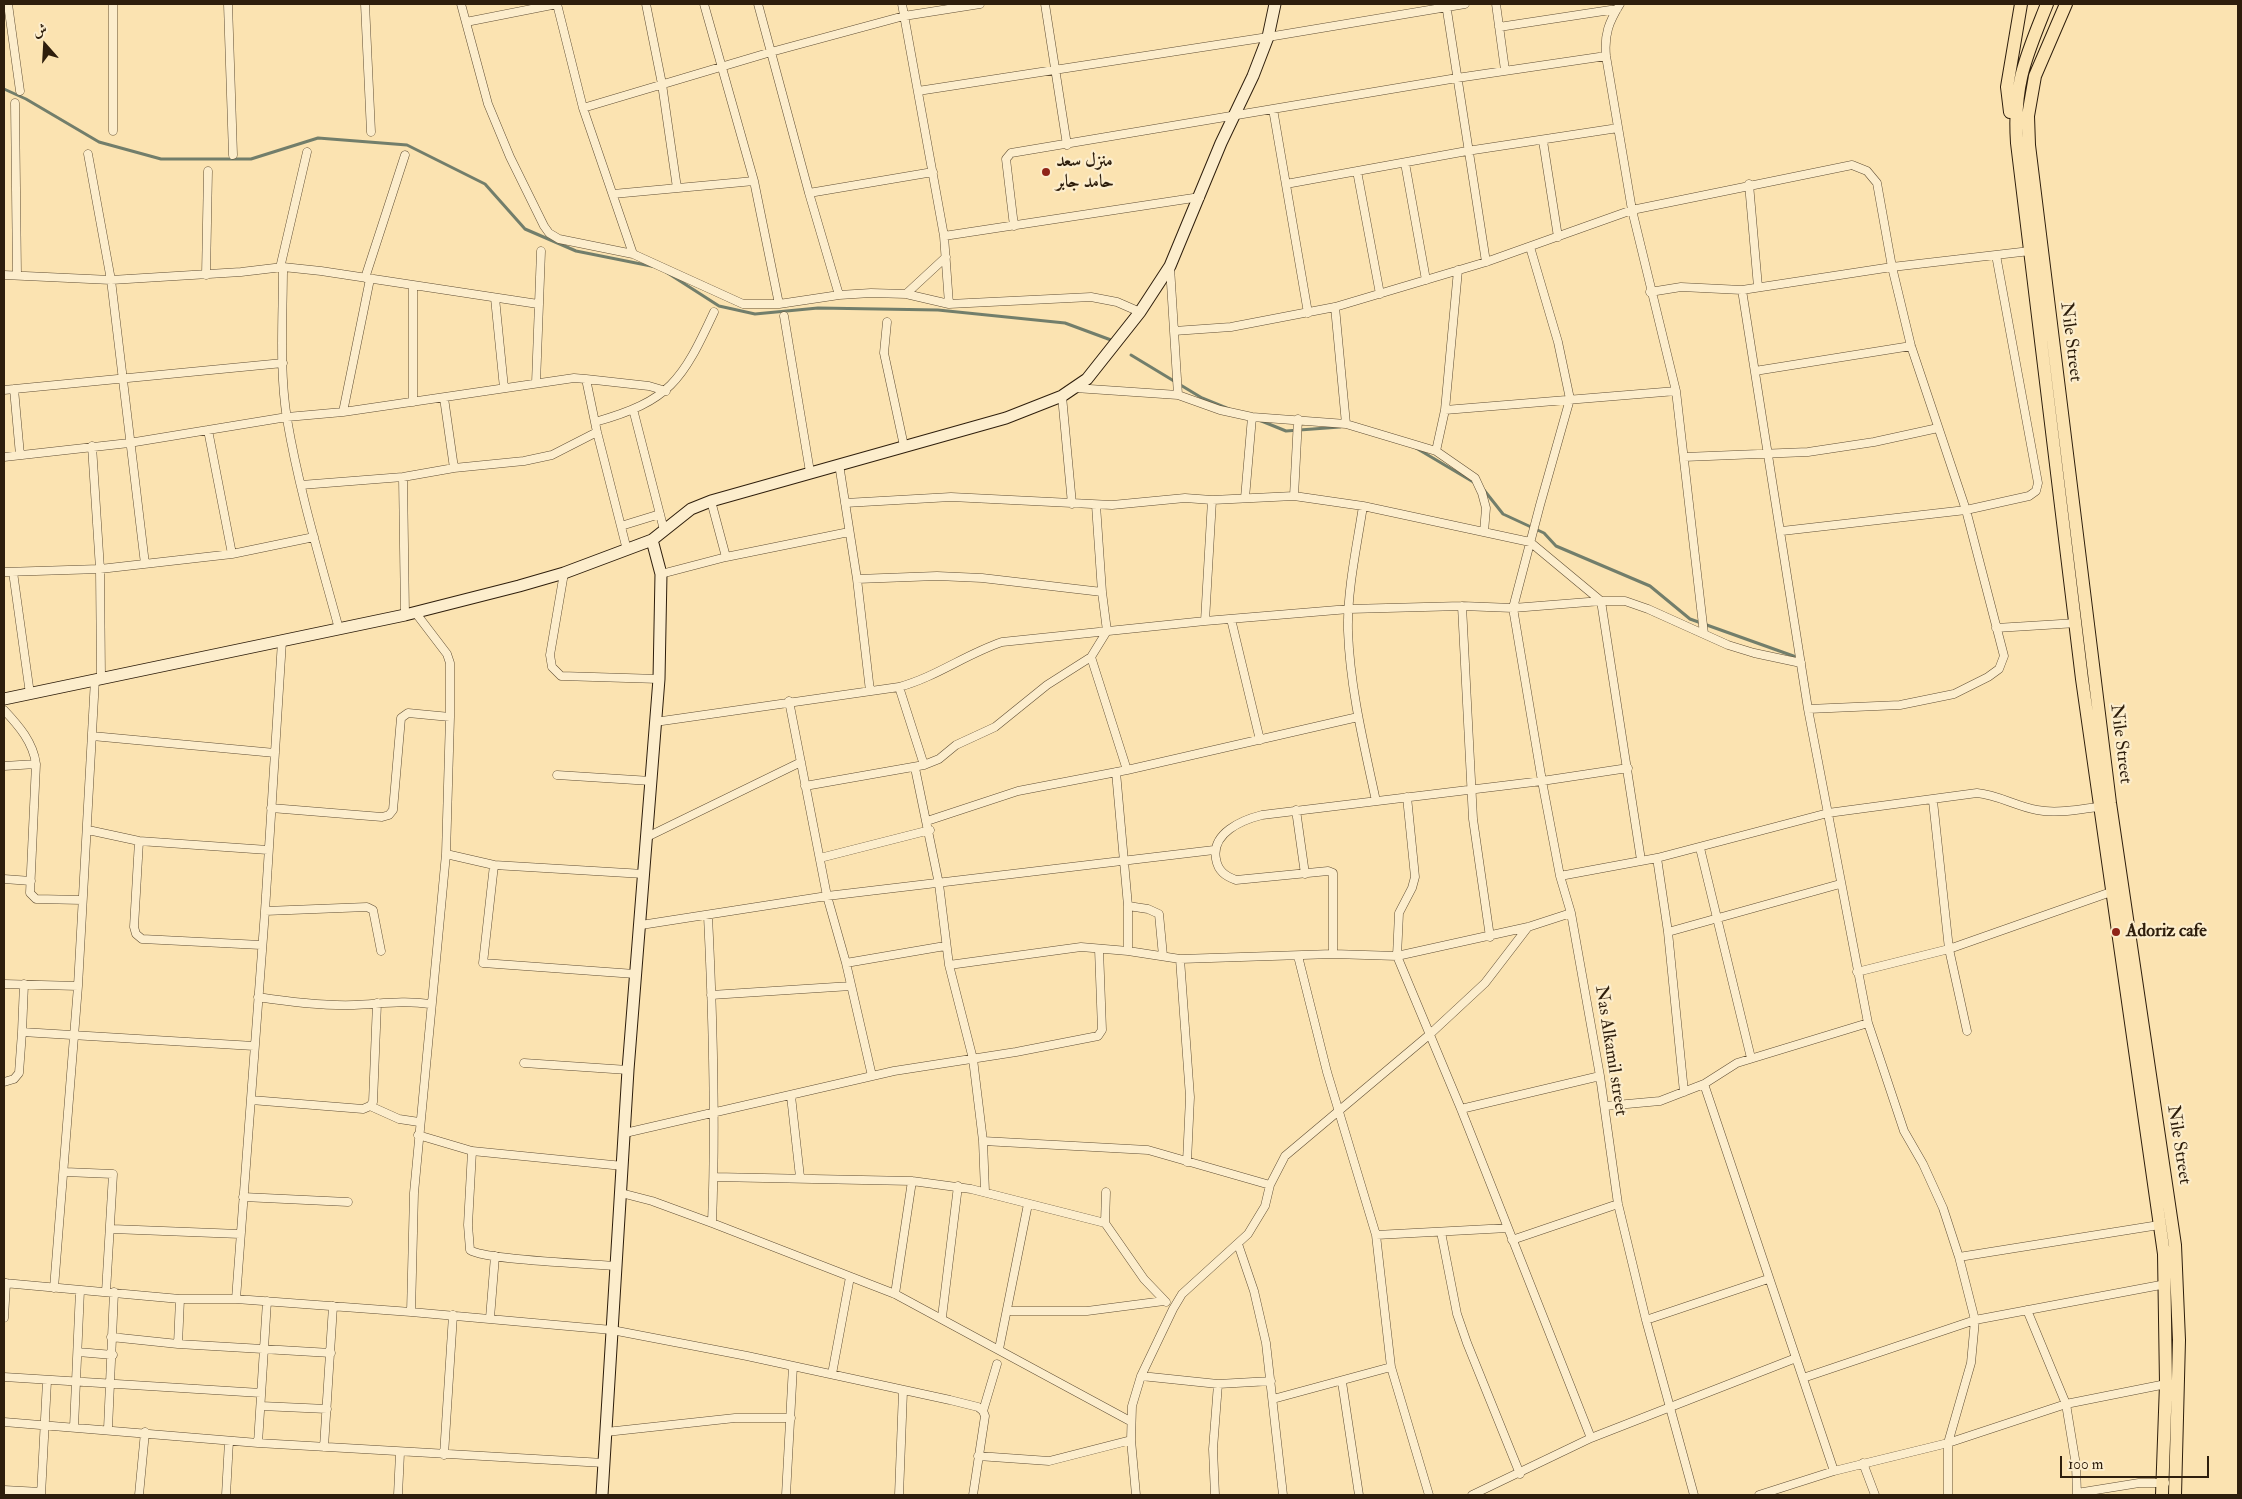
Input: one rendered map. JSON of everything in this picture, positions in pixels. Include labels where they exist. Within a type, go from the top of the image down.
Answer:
[{"type":"main road","points":[[2016,127],[2008,105],[2007,88],[2021,4]]},
{"type":"main road","name":"Nile Street","points":[[2047,4],[2019,77],[2015,112],[2016,127],[2099,806],[2166,1284],[2168,1489]]},
{"type":"main road","name":"Nile Street","points":[[2066,4],[2035,76],[2028,116],[2029,145],[2115,840],[2175,1245],[2179,1340],[2168,1489]]},
{"type":"street","points":[[8,4],[20,92]]},
{"type":"street","points":[[113,4],[113,130]]},
{"type":"street","points":[[228,4],[233,155]]},
{"type":"street","points":[[365,4],[371,132]]},
{"type":"street","points":[[461,4],[488,104],[510,157],[544,226],[549,233],[559,238],[633,254],[733,301],[757,306],[840,295],[906,294],[949,304],[1091,297],[1117,302],[1140,312]]},
{"type":"street","points":[[466,22],[557,4],[583,108],[633,254]]},
{"type":"street","points":[[646,4],[662,84],[677,188]]},
{"type":"street","points":[[704,4],[754,181],[779,304]]},
{"type":"street","points":[[758,4],[809,193],[840,295]]},
{"type":"street","points":[[902,4],[944,236],[949,304]]},
{"type":"street","points":[[583,108],[723,68],[771,52],[904,16],[980,4]]},
{"type":"street","points":[[1045,4],[1067,145]]},
{"type":"street","points":[[4,699],[410,614],[564,573],[652,540],[691,509],[711,501],[1006,418],[1062,396],[1087,379],[1140,312],[1170,266],[1221,143],[1253,76],[1268,37],[1275,4]]},
{"type":"street","points":[[918,91],[1268,37],[1446,5],[1465,4]]},
{"type":"street","points":[[1496,4],[1506,70]]},
{"type":"street","points":[[1446,5],[1467,151],[1486,262]]},
{"type":"street","points":[[1499,26],[1596,8],[1618,6]]},
{"type":"street","points":[[1618,6],[1608,24],[1604,39],[1606,56],[1632,210],[1650,292],[1676,391],[1704,634]]},
{"type":"street","points":[[1014,226],[1007,155],[1456,78],[1606,56]]},
{"type":"street","points":[[15,103],[17,276]]},
{"type":"street","points":[[1273,109],[1308,313]]},
{"type":"street","points":[[1286,184],[1467,151],[1543,141],[1618,128]]},
{"type":"street","points":[[1543,141],[1558,237]]},
{"type":"street","points":[[307,152],[282,267],[283,363],[287,418],[301,485],[339,629]]},
{"type":"street","points":[[88,154],[111,280],[121,380],[145,564]]},
{"type":"street","points":[[343,412],[368,278],[405,155]]},
{"type":"street","points":[[1405,163],[1426,280]]},
{"type":"street","points":[[1174,331],[1232,327],[1335,307],[1486,262],[1632,210],[1749,184],[1852,165],[1866,171],[1877,183],[1892,267],[1911,346],[1966,510],[2004,656],[1999,669],[1988,677],[1954,694],[1900,705],[1808,709]]},
{"type":"street","points":[[206,275],[208,171]]},
{"type":"street","points":[[1357,171],[1380,294]]},
{"type":"street","points":[[809,193],[933,172]]},
{"type":"street","points":[[613,194],[754,181]]},
{"type":"street","points":[[1749,184],[1758,287]]},
{"type":"street","points":[[944,236],[1200,197]]},
{"type":"street","points":[[1514,608],[1530,542],[1570,399],[1558,342],[1530,247]]},
{"type":"street","points":[[536,383],[541,251]]},
{"type":"street","points":[[1650,292],[1681,287],[1742,290],[1892,267],[2030,251]]},
{"type":"street","points":[[1782,531],[1966,510],[2029,496],[2036,491],[2038,484],[1996,255]]},
{"type":"street","points":[[906,294],[946,257]]},
{"type":"street","points":[[1170,266],[1178,395]]},
{"type":"street","points":[[4,275],[111,280],[206,275],[282,267],[538,304]]},
{"type":"street","points":[[1436,452],[1446,410],[1458,270]]},
{"type":"street","points":[[413,286],[413,402]]},
{"type":"street","points":[[1742,290],[1767,454],[1782,531],[1808,709],[1868,1023],[1904,1131],[1923,1164],[1943,1208],[1959,1257],[1975,1320],[1971,1363],[1948,1443],[1948,1495]]},
{"type":"street","points":[[495,298],[504,388]]},
{"type":"street","points":[[1335,307],[1346,424]]},
{"type":"street","points":[[595,422],[633,409],[666,391],[690,362],[714,312]]},
{"type":"street","points":[[784,316],[810,472]]},
{"type":"street","points":[[887,322],[884,352],[904,446]]},
{"type":"street","points":[[1755,371],[1911,346]]},
{"type":"street","points":[[4,390],[283,363]]},
{"type":"street","points":[[4,458],[129,443],[287,418],[444,398],[574,378],[649,386],[666,391]]},
{"type":"street","points":[[586,379],[597,432],[627,550]]},
{"type":"street","points":[[1076,388],[1178,395],[1220,410],[1252,417],[1346,424],[1436,452],[1474,478],[1482,493],[1486,508],[1484,532]]},
{"type":"street","points":[[14,390],[20,455]]},
{"type":"street","points":[[1446,410],[1676,391]]},
{"type":"street","points":[[1062,396],[1072,504]]},
{"type":"street","points":[[444,398],[454,468]]},
{"type":"street","points":[[633,409],[664,530]]},
{"type":"street","points":[[1246,498],[1252,417]]},
{"type":"street","points":[[1294,496],[1298,419]]},
{"type":"street","points":[[1684,457],[1808,452],[1864,444],[1938,428]]},
{"type":"street","points":[[208,430],[232,554]]},
{"type":"street","points":[[301,485],[403,477],[454,468],[524,461],[552,455],[597,432]]},
{"type":"street","points":[[54,1288],[78,986],[92,736],[98,679],[100,569],[92,446]]},
{"type":"street","points":[[839,464],[848,532],[857,579],[870,691]]},
{"type":"street","points":[[403,477],[410,614],[447,654],[450,663],[446,854],[418,1135],[412,1246],[411,1312]]},
{"type":"street","points":[[845,503],[951,497],[1096,505],[1129,504],[1185,498],[1212,500],[1294,496],[1363,506],[1530,542],[1601,601],[1641,860]]},
{"type":"street","points":[[1205,621],[1212,500]]},
{"type":"street","points":[[711,501],[726,557]]},
{"type":"street","points":[[805,786],[915,768],[939,759],[956,745],[994,727],[1047,686],[1091,657],[1107,631],[1102,592],[1096,505]]},
{"type":"street","points":[[1363,506],[1349,609],[1348,631],[1358,717],[1376,801]]},
{"type":"street","points":[[621,526],[660,514]]},
{"type":"street","points":[[660,574],[726,557],[848,532]]},
{"type":"street","points":[[4,572],[100,569],[145,564],[232,554],[314,537]]},
{"type":"street","points":[[602,1495],[628,1070],[659,679],[660,574],[652,540]]},
{"type":"street","points":[[13,572],[30,694]]},
{"type":"street","points":[[564,573],[550,655],[552,667],[561,676],[659,679]]},
{"type":"street","points":[[857,579],[937,576],[973,577],[1102,592]]},
{"type":"street","points":[[655,722],[789,701],[899,687],[936,674],[986,648],[1002,642],[1205,621],[1349,609],[1462,606],[1514,608],[1601,601],[1633,604],[1754,653],[1801,663]]},
{"type":"street","points":[[1462,606],[1473,819],[1490,936]]},
{"type":"street","name":"Nas Alkamil street","points":[[1514,608],[1542,781],[1560,876],[1572,913],[1605,1106],[1618,1204],[1646,1320],[1693,1495]]},
{"type":"street","points":[[1232,619],[1260,740]]},
{"type":"street","points":[[1996,628],[2077,623]]},
{"type":"street","points":[[236,1299],[252,1100],[254,1046],[265,911],[282,641]]},
{"type":"street","points":[[1091,657],[1127,770]]},
{"type":"street","points":[[899,687],[924,765]]},
{"type":"street","points":[[789,701],[828,896],[846,963],[872,1076]]},
{"type":"street","points":[[4,710],[23,732],[34,751],[36,764],[30,893],[36,899],[82,900]]},
{"type":"street","points":[[271,808],[382,817],[389,815],[392,810],[402,718],[408,713],[450,717]]},
{"type":"street","points":[[927,821],[1018,791],[1127,770],[1358,717]]},
{"type":"street","points":[[92,736],[275,753]]},
{"type":"street","points":[[647,837],[801,762]]},
{"type":"street","points":[[4,766],[36,764]]},
{"type":"street","points":[[915,768],[930,830],[939,884],[945,946],[974,1059],[983,1141],[985,1192]]},
{"type":"street","points":[[1332,954],[1333,873],[1328,871],[1236,880],[1225,876],[1217,865],[1214,850],[1219,840],[1228,830],[1262,815],[1542,781],[1628,768]]},
{"type":"street","points":[[1116,772],[1128,906],[1128,951]]},
{"type":"street","points":[[557,775],[651,781]]},
{"type":"street","points":[[1560,876],[1700,848],[1828,813],[1976,794],[1991,795],[2035,810],[2057,812],[2099,806]]},
{"type":"street","points":[[1407,797],[1415,876],[1412,888],[1399,913],[1397,956],[1461,1109],[1591,1438]]},
{"type":"street","points":[[1933,801],[1949,949],[1967,1031]]},
{"type":"street","points":[[1296,810],[1305,874]]},
{"type":"street","points":[[88,830],[139,841],[268,850]]},
{"type":"street","points":[[820,858],[930,830]]},
{"type":"street","points":[[139,841],[134,927],[136,934],[142,939],[262,945]]},
{"type":"street","points":[[1700,848],[1750,1058]]},
{"type":"street","points":[[641,925],[828,896],[1214,850]]},
{"type":"street","points":[[446,854],[494,865],[644,874]]},
{"type":"street","points":[[1657,858],[1668,932],[1684,1092]]},
{"type":"street","points":[[494,865],[484,962],[635,974]]},
{"type":"street","points":[[4,879],[31,881]]},
{"type":"street","points":[[1668,932],[1840,884]]},
{"type":"street","points":[[1858,972],[1949,949],[2111,892]]},
{"type":"street","points":[[1128,906],[1148,908],[1159,914],[1163,956]]},
{"type":"street","points":[[265,911],[367,907],[373,910],[380,952]]},
{"type":"street","points":[[949,965],[1058,949],[1128,951],[1180,959],[1332,954],[1397,956],[1528,927],[1572,913]]},
{"type":"street","points":[[708,916],[714,1177],[712,1223]]},
{"type":"street","points":[[1136,1495],[1130,1421],[1132,1406],[1141,1376],[1173,1308],[1189,1287],[1238,1244],[1258,1221],[1265,1206],[1270,1185],[1285,1156],[1429,1035],[1485,983],[1528,927]]},
{"type":"street","points":[[846,963],[945,946]]},
{"type":"street","points":[[624,1133],[872,1076],[974,1059],[1100,1034],[1098,949]]},
{"type":"street","points":[[1298,956],[1307,1001],[1338,1112],[1376,1235],[1391,1367],[1429,1495]]},
{"type":"street","points":[[1180,959],[1190,1096],[1187,1162]]},
{"type":"street","points":[[4,984],[78,986]]},
{"type":"street","points":[[4,1082],[14,1079],[19,1073],[24,984]]},
{"type":"street","points":[[711,995],[851,986]]},
{"type":"street","points":[[258,997],[306,1004],[412,1001],[430,1004]]},
{"type":"street","points":[[252,1100],[363,1109],[370,1106],[373,1102],[377,1003]]},
{"type":"street","points":[[1605,1106],[1660,1101],[1704,1084],[1737,1063],[1750,1058],[1868,1023]]},
{"type":"street","points":[[22,1032],[254,1046]]},
{"type":"street","points":[[524,1063],[628,1070]]},
{"type":"street","points":[[1461,1109],[1600,1076]]},
{"type":"street","points":[[1704,1084],[1834,1471]]},
{"type":"street","points":[[791,1096],[800,1177]]},
{"type":"street","points":[[370,1106],[399,1119],[419,1122]]},
{"type":"street","points":[[418,1135],[472,1151],[623,1166]]},
{"type":"street","points":[[983,1141],[1138,1148],[1270,1185]]},
{"type":"street","points":[[472,1151],[468,1244],[470,1250],[474,1253],[495,1256],[616,1266]]},
{"type":"street","points":[[64,1172],[113,1174],[110,1292],[113,1355],[108,1430]]},
{"type":"street","points":[[714,1177],[912,1180],[958,1186],[985,1192],[1105,1223]]},
{"type":"street","points":[[895,1294],[912,1180]]},
{"type":"street","points":[[942,1317],[958,1186]]},
{"type":"street","points":[[1106,1192],[1105,1223],[1144,1280],[1173,1308]]},
{"type":"street","points":[[621,1193],[652,1201],[712,1223],[895,1294],[942,1317],[1130,1421]]},
{"type":"street","points":[[243,1198],[348,1202]]},
{"type":"street","points":[[999,1349],[1028,1204]]},
{"type":"street","points":[[1512,1240],[1618,1204]]},
{"type":"street","points":[[1959,1257],[2159,1224]]},
{"type":"street","points":[[112,1228],[240,1234]]},
{"type":"street","points":[[1376,1235],[1508,1228]]},
{"type":"street","points":[[1441,1232],[1464,1336],[1520,1474]]},
{"type":"street","points":[[1238,1244],[1261,1320],[1271,1381],[1283,1495]]},
{"type":"street","points":[[490,1318],[495,1256]]},
{"type":"street","points":[[832,1374],[850,1277]]},
{"type":"street","points":[[1646,1320],[1768,1279]]},
{"type":"street","points":[[4,1318],[5,1283],[180,1299],[236,1299],[453,1315],[612,1330],[832,1374],[978,1407],[985,1416],[974,1495]]},
{"type":"street","points":[[1803,1378],[1975,1320],[2166,1284]]},
{"type":"street","points":[[74,1427],[80,1290]]},
{"type":"street","points":[[178,1344],[180,1299]]},
{"type":"street","points":[[258,1443],[266,1301]]},
{"type":"street","points":[[1007,1311],[1088,1312],[1164,1301]]},
{"type":"street","points":[[324,1447],[333,1306]]},
{"type":"street","points":[[2027,1310],[2066,1404],[2076,1465],[2077,1494],[2139,1483],[2168,1489]]},
{"type":"street","points":[[444,1455],[453,1315]]},
{"type":"street","points":[[111,1337],[178,1344],[331,1353]]},
{"type":"street","points":[[78,1352],[113,1355]]},
{"type":"street","points":[[1477,1494],[1591,1438],[1796,1358]]},
{"type":"street","points":[[982,1411],[997,1364]]},
{"type":"street","points":[[786,1495],[792,1366]]},
{"type":"street","points":[[1273,1399],[1342,1382],[1391,1367]]},
{"type":"street","points":[[1141,1376],[1218,1384],[1271,1381]]},
{"type":"street","points":[[4,1377],[76,1383],[261,1393]]},
{"type":"street","points":[[4,1490],[41,1494],[47,1381]]},
{"type":"street","points":[[1342,1382],[1360,1495]]},
{"type":"street","points":[[1215,1495],[1213,1449],[1218,1384]]},
{"type":"street","points":[[1759,1495],[1863,1463],[1948,1443],[2066,1404],[2166,1384]]},
{"type":"street","points":[[899,1495],[903,1391]]},
{"type":"street","points":[[261,1406],[326,1409]]},
{"type":"street","points":[[606,1432],[735,1418],[791,1418]]},
{"type":"street","points":[[4,1422],[145,1432],[258,1443],[604,1463]]},
{"type":"street","points":[[139,1495],[145,1432]]},
{"type":"street","points":[[978,1456],[1049,1461],[1131,1440]]},
{"type":"street","points":[[226,1495],[229,1441]]},
{"type":"street","points":[[398,1495],[400,1452]]},
{"type":"street","points":[[1863,1463],[1875,1495]]},
{"type":"waterway","points":[[4,89],[26,99],[99,142],[161,159],[251,159],[318,138],[407,145],[485,184],[525,229],[576,251],[656,267]]},
{"type":"waterway","points":[[666,272],[719,306],[755,314],[818,308],[938,310],[1065,323],[1111,340]]},
{"type":"waterway","points":[[1131,355],[1202,398],[1229,409]]},
{"type":"waterway","points":[[1259,420],[1286,431],[1340,427]]},
{"type":"waterway","points":[[1416,448],[1475,483]]},
{"type":"waterway","points":[[1484,490],[1503,514],[1544,533],[1556,546],[1650,586],[1690,619],[1799,658]]},
{"type":"place","name":"منزل سعد حامد جابر","points":[[1046,172]]},
{"type":"place","name":"Adoriz cafe","points":[[2116,932]]}]
